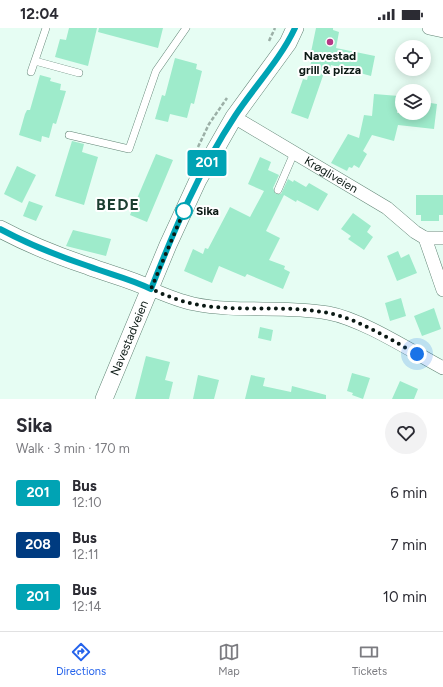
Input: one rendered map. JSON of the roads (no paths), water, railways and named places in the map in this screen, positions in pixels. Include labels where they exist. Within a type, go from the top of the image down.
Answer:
[{"type":"street","name":"Navestadveien","points":[[104,399],[168,246],[198,180],[234,117],[288,43],[295,28]]},
{"type":"street","points":[[428,28],[443,31]]},
{"type":"street","name":"Krøgliveien","points":[[234,117],[387,208],[415,232],[425,238]]},
{"type":"street","points":[[0,229],[38,247],[88,267],[136,282],[173,299],[207,306],[329,313],[377,333],[443,368]]},
{"type":"street","points":[[443,238],[425,238],[443,290]]},
{"type":"lane","points":[[31,72],[46,28]]},
{"type":"lane","points":[[70,135],[129,149],[156,71],[186,28]]},
{"type":"lane","points":[[35,61],[79,74]]},
{"type":"lane","points":[[278,190],[294,153]]},
{"type":"place","name":"Navestad grill & pizza","points":[[330,42]]},
{"type":"place","name":"Sika","points":[[184,211]]},
{"type":"district","name":"BEDE","points":[[118,204]]}]
